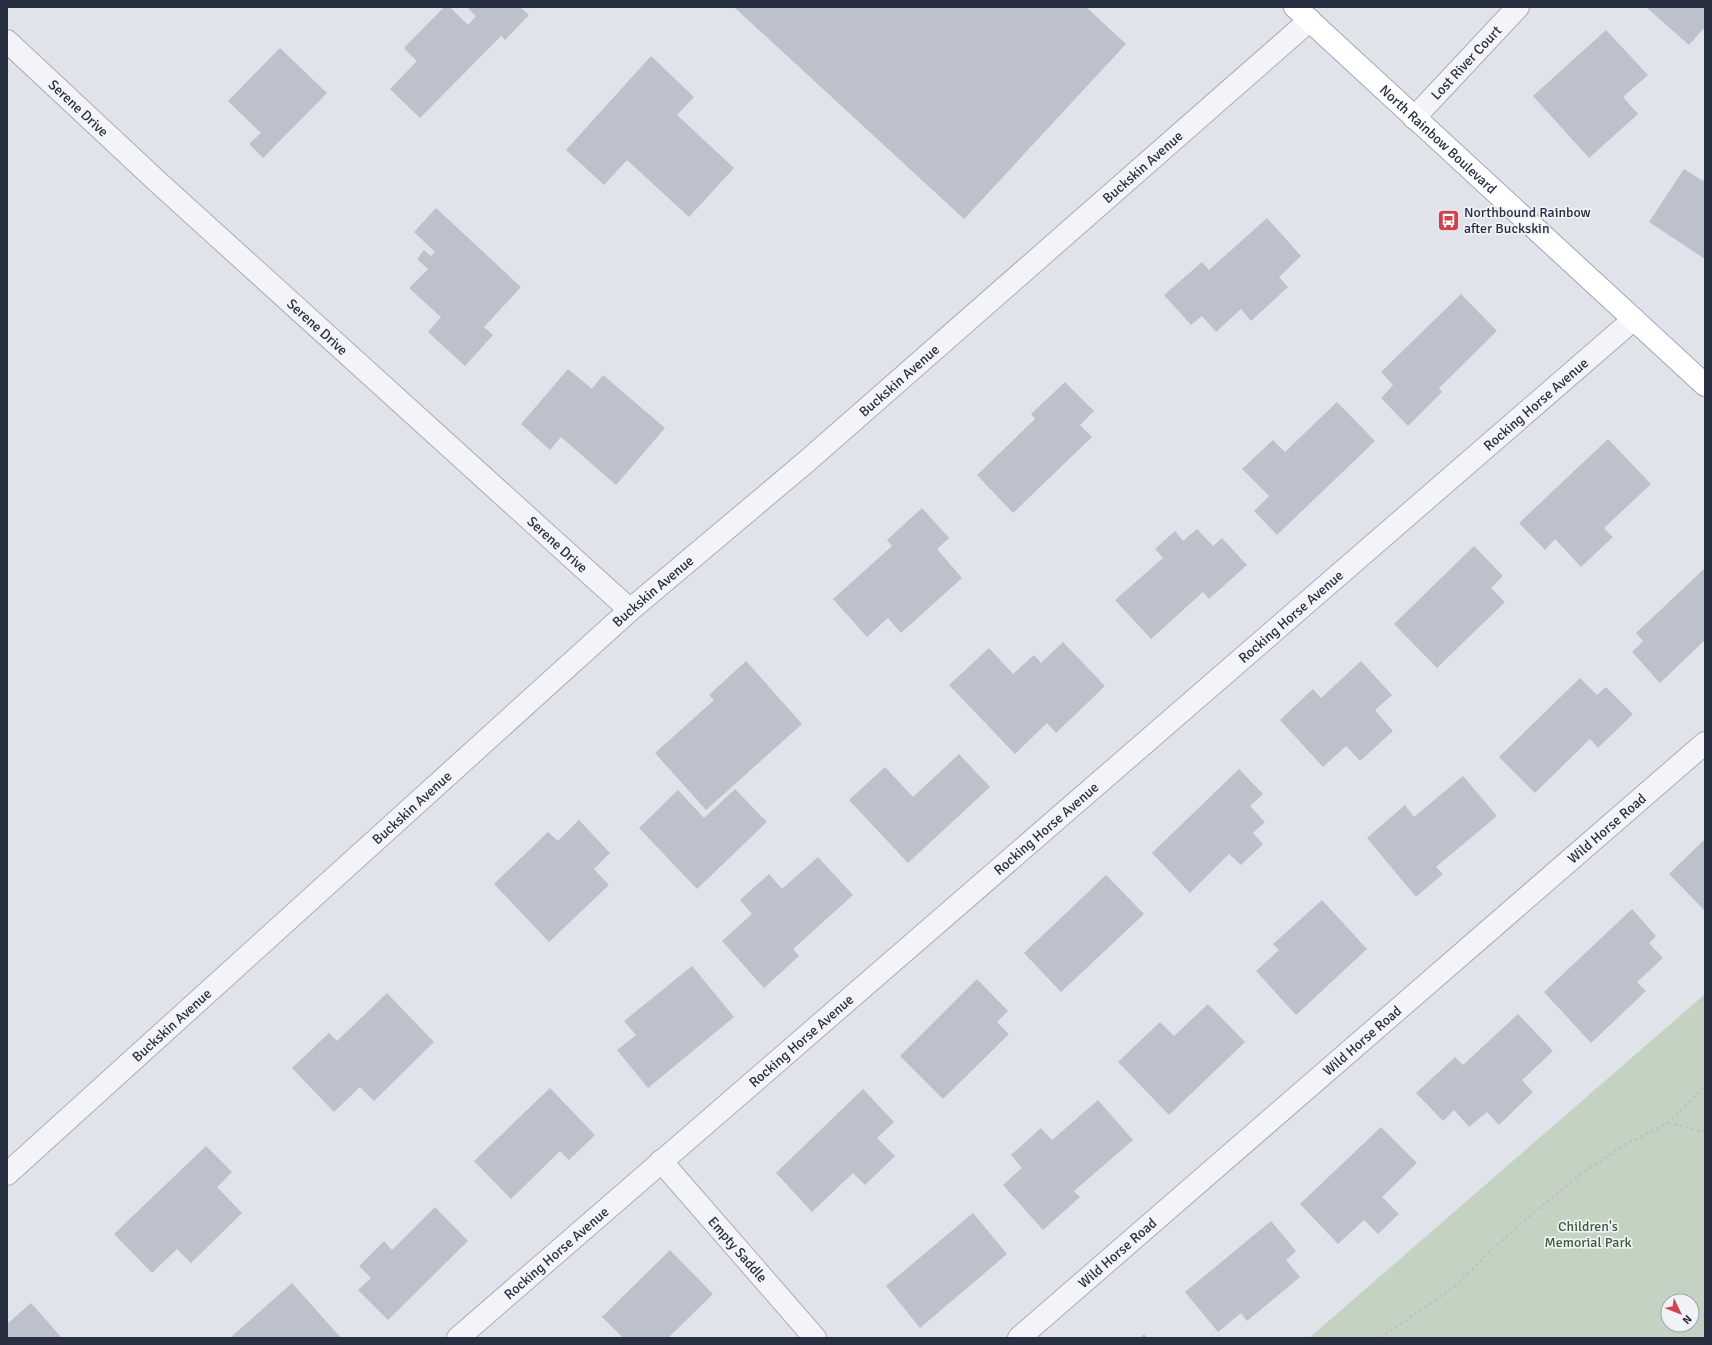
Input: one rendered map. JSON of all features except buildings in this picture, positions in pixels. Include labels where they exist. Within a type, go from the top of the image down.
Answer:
[{"type":"main road","name":"North Rainbow Boulevard","points":[[1302,14],[1705,385]]},
{"type":"street","name":"Lost River Court","points":[[1414,118],[1518,7]]},
{"type":"street","name":"Buckskin Avenue","points":[[7,1174],[630,610],[812,457],[1302,14]]},
{"type":"street","name":"Serene Drive","points":[[7,41],[160,184],[630,610]]},
{"type":"street","name":"Rocking Horse Avenue","points":[[458,1338],[1634,319]]},
{"type":"street","name":"Wild Horse Road","points":[[1019,1338],[1705,743]]},
{"type":"street","name":"Empty Saddle","points":[[661,1161],[815,1338]]},
{"type":"path","points":[[1380,1338],[1456,1285],[1526,1218],[1580,1175],[1624,1144],[1668,1122],[1705,1086]]},
{"type":"path","points":[[1668,1122],[1705,1132]]},
{"type":"green space","name":"Children's Memorial Park","points":[[1705,994],[1705,1338],[1309,1338]]},
{"type":"place","name":"Northbound Rainbow after Buckskin","points":[[1448,220]]}]
